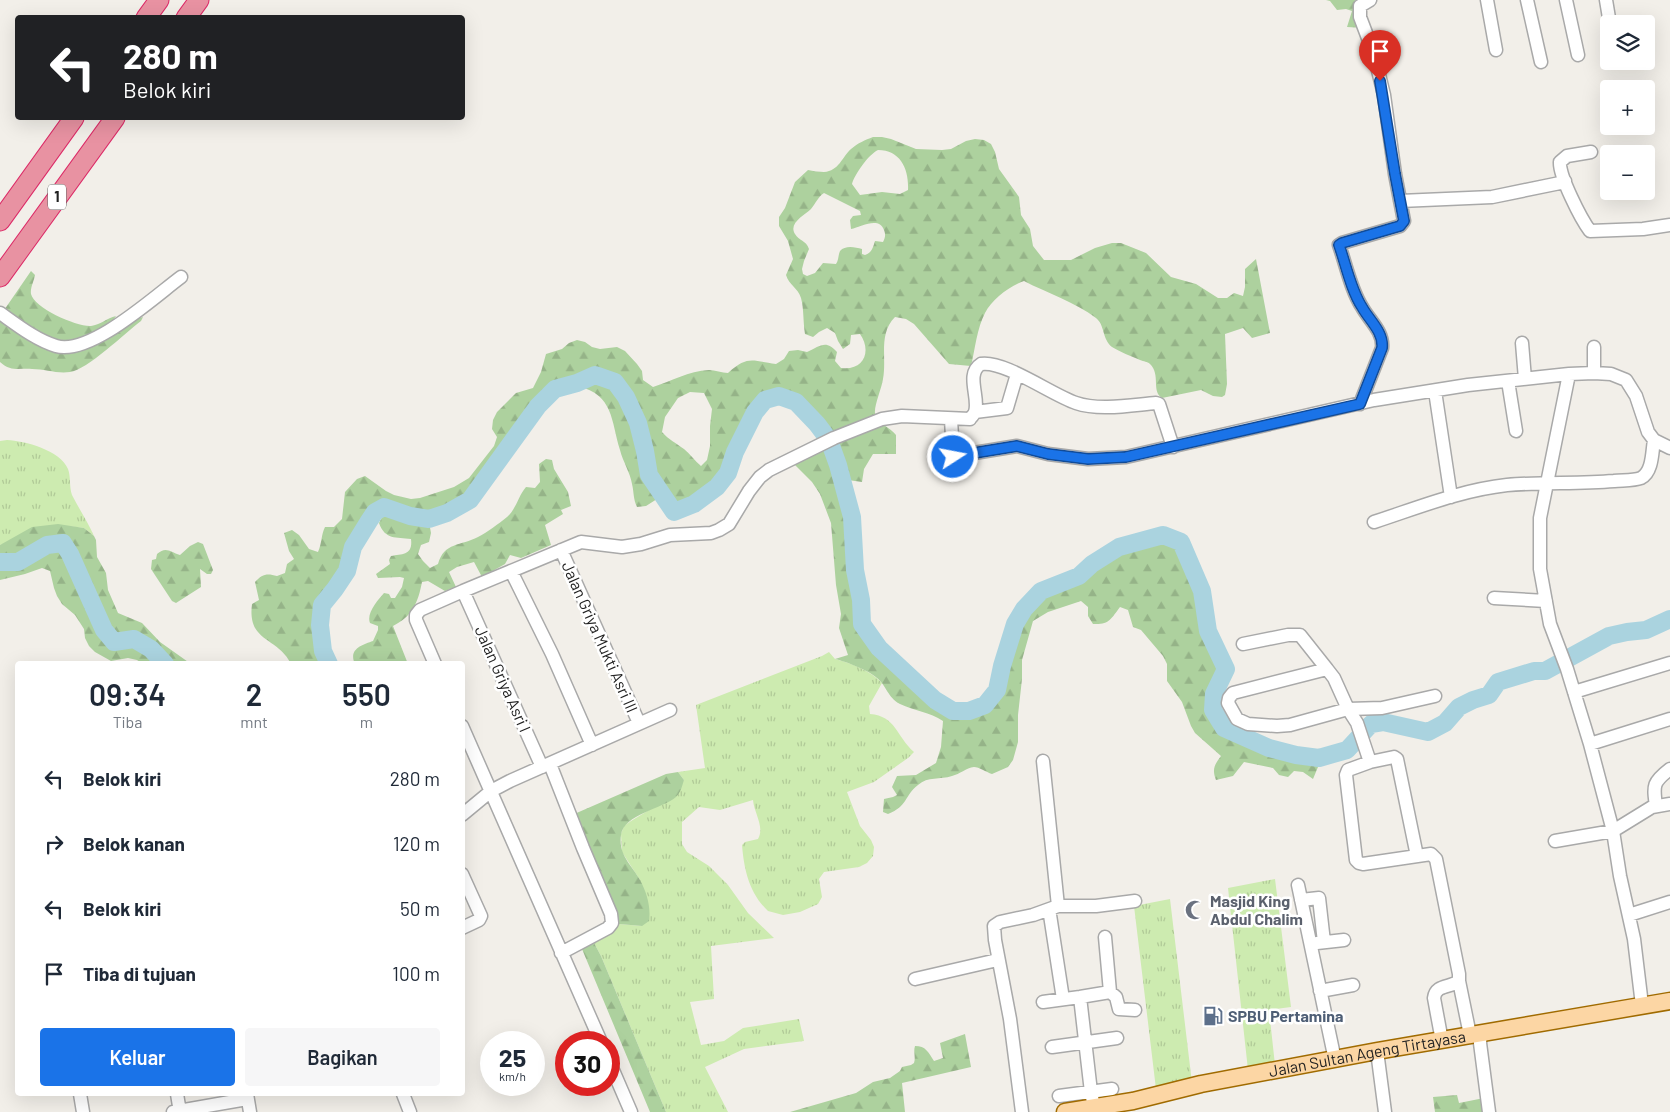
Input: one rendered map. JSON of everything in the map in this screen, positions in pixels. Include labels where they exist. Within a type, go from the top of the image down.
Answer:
[{"type":"highway","points":[[148,15],[159,0]]},
{"type":"highway","points":[[188,15],[199,0]]},
{"type":"highway","name":"1","points":[[0,221],[73,120]]},
{"type":"highway","name":"1","points":[[0,277],[113,120]]},
{"type":"main road","name":"Jalan Sultan Ageng Tirtayasa","points":[[1065,1112],[1094,1105],[1133,1106],[1201,1084],[1335,1060],[1379,1060],[1442,1040],[1478,1041],[1642,1005],[1670,1001]]},
{"type":"street","points":[[1360,404],[1383,342],[1356,296],[1339,245],[1400,226],[1404,221],[1384,95],[1374,54],[1363,27],[1359,10],[1363,4],[1370,0]]},
{"type":"street","points":[[1487,0],[1496,50]]},
{"type":"street","points":[[1527,0],[1541,62]]},
{"type":"street","points":[[1566,0],[1578,55]]},
{"type":"street","points":[[1606,0],[1608,15]]},
{"type":"street","points":[[1591,152],[1567,156],[1561,160],[1560,167],[1564,181],[1590,231],[1614,231],[1670,225]]},
{"type":"street","points":[[1400,201],[1492,197],[1560,184],[1564,181]]},
{"type":"street","points":[[0,313],[39,339],[58,347],[76,346],[96,338],[116,326],[181,277]]},
{"type":"street","points":[[1522,343],[1524,379]]},
{"type":"street","points":[[1594,347],[1594,373]]},
{"type":"street","points":[[975,412],[974,374],[978,365],[983,363],[992,364],[1082,404],[1094,406],[1159,404],[1173,447]]},
{"type":"street","points":[[951,419],[952,455],[954,459],[974,453],[1017,446],[1048,454],[1104,459],[1126,457],[1360,404],[1435,390],[1569,374],[1594,373],[1611,374],[1626,380],[1636,396],[1644,423],[1654,440],[1670,448]]},
{"type":"street","points":[[434,661],[416,620],[416,615],[420,610],[581,542],[622,547],[641,544],[670,535],[711,533],[720,530],[732,520],[749,491],[760,477],[769,470],[814,447],[882,419],[902,416],[968,420],[975,412],[1007,408],[1017,374]]},
{"type":"street","points":[[1569,374],[1539,527],[1540,569],[1550,624],[1567,669],[1590,744],[1612,832],[1634,939],[1642,1005]]},
{"type":"street","points":[[1508,381],[1516,431]]},
{"type":"street","points":[[1435,390],[1451,497]]},
{"type":"street","points":[[1374,522],[1451,497],[1498,486],[1598,482],[1642,477],[1650,466],[1654,440]]},
{"type":"street","name":"Jalan Griya Mukti Asri III","points":[[561,550],[639,723]]},
{"type":"street","points":[[511,571],[552,654],[592,745]]},
{"type":"street","name":"Jalan Griya Asri I","points":[[463,591],[546,765],[611,914],[612,923],[608,928],[561,954]]},
{"type":"street","points":[[1494,598],[1546,602]]},
{"type":"street","points":[[1243,644],[1298,634],[1302,637],[1334,678],[1348,709],[1357,723],[1368,759]]},
{"type":"street","points":[[1574,692],[1670,663]]},
{"type":"street","points":[[1327,669],[1233,693],[1229,698],[1229,709],[1237,719],[1248,724],[1277,726],[1290,725],[1348,709],[1382,708],[1435,696]]},
{"type":"street","points":[[465,813],[491,791],[670,710]]},
{"type":"street","points":[[1590,744],[1670,718]]},
{"type":"street","points":[[465,733],[596,1031]]},
{"type":"street","points":[[1417,856],[1397,759],[1394,757],[1368,759],[1348,770],[1346,775],[1356,860],[1363,864],[1431,854],[1436,859],[1459,981],[1478,1041],[1489,1112]]},
{"type":"street","points":[[1043,761],[1054,910],[1063,999]]},
{"type":"street","points":[[1656,806],[1655,784],[1659,777],[1670,769]]},
{"type":"street","points":[[1554,841],[1612,832],[1656,806],[1670,804]]},
{"type":"street","points":[[465,881],[481,917],[477,922],[465,927]]},
{"type":"street","points":[[1298,885],[1335,1060]]},
{"type":"street","points":[[1301,900],[1320,898],[1324,942]]},
{"type":"street","points":[[1022,1112],[1010,1019],[994,932],[995,925],[1054,910],[1135,901]]},
{"type":"street","points":[[1629,914],[1670,902]]},
{"type":"street","points":[[1105,937],[1110,992],[1116,997],[1119,1009],[1135,1010]]},
{"type":"street","points":[[1310,944],[1344,940]]},
{"type":"street","points":[[915,979],[999,961]]},
{"type":"street","points":[[1442,1040],[1434,998],[1435,993],[1439,988],[1455,984],[1459,981]]},
{"type":"street","points":[[1320,991],[1352,985]]},
{"type":"street","points":[[1043,1002],[1080,998],[1110,992]]},
{"type":"street","points":[[1080,998],[1094,1105]]},
{"type":"street","points":[[1052,1047],[1117,1038]]},
{"type":"street","points":[[1379,1060],[1385,1112]]},
{"type":"street","points":[[620,1086],[631,1112]]},
{"type":"street","points":[[1094,1105],[1112,1089]]},
{"type":"street","points":[[80,1096],[83,1112]]},
{"type":"street","points":[[176,1096],[177,1112],[247,1096],[250,1112]]},
{"type":"street","points":[[404,1096],[410,1112]]},
{"type":"street","points":[[1059,1096],[1094,1105]]},
{"type":"green space","points":[[1326,0],[1355,0],[1364,28],[1347,27],[1352,11],[1346,9],[1337,10],[1330,1]]},
{"type":"green space","points":[[873,137],[882,137],[916,149],[942,150],[951,149],[966,141],[975,139],[984,140],[991,144],[999,169],[1019,197],[1021,215],[1030,229],[1033,246],[1044,260],[1071,260],[1095,248],[1112,243],[1121,243],[1146,253],[1171,277],[1196,284],[1218,298],[1227,298],[1234,293],[1243,296],[1245,269],[1256,259],[1270,333],[1252,338],[1243,328],[1225,334],[1227,384],[1225,395],[1222,397],[1213,396],[1201,390],[1162,398],[1157,391],[1155,373],[1148,362],[1141,361],[1112,347],[1099,321],[1088,312],[1024,281],[1002,294],[988,308],[980,325],[971,366],[949,364],[914,324],[906,319],[895,317],[890,324],[885,339],[883,379],[875,413],[881,423],[896,435],[896,454],[873,454],[864,469],[862,482],[848,480],[839,453],[817,416],[796,398],[784,394],[773,394],[762,399],[752,410],[723,473],[717,480],[701,495],[675,507],[653,474],[641,422],[629,395],[617,379],[595,371],[576,380],[553,386],[535,404],[467,498],[445,510],[429,515],[410,512],[384,503],[373,509],[349,546],[343,570],[318,603],[319,651],[324,661],[289,661],[278,648],[258,633],[252,617],[252,604],[259,600],[255,582],[265,575],[277,576],[285,573],[287,564],[294,559],[289,551],[284,533],[292,530],[299,535],[309,549],[318,552],[325,527],[334,527],[342,519],[345,492],[357,479],[365,476],[394,495],[411,499],[454,487],[469,478],[494,446],[497,437],[492,429],[493,420],[497,412],[516,393],[533,388],[541,372],[546,354],[562,349],[569,343],[577,340],[600,349],[617,347],[625,351],[642,371],[643,380],[653,387],[687,374],[701,371],[711,370],[728,373],[746,361],[776,364],[784,359],[789,351],[807,352],[823,345],[833,348],[837,352],[835,361],[841,368],[849,368],[860,363],[864,358],[865,347],[864,340],[860,334],[851,335],[850,344],[843,349],[835,333],[827,328],[813,337],[805,334],[801,298],[786,275],[793,259],[788,241],[779,226],[779,217],[785,208],[795,182],[808,170],[824,172],[833,169],[859,143]],"holes":[[[878,150],[893,153],[902,162],[907,175],[908,190],[900,194],[882,192],[860,195],[852,184],[859,170],[874,152]],[[824,193],[860,211],[861,215],[853,216],[850,220],[851,229],[874,223],[882,226],[885,236],[883,242],[875,241],[871,251],[865,255],[862,254],[862,249],[859,248],[850,247],[842,249],[836,264],[823,263],[815,273],[807,276],[803,274],[802,269],[809,249],[793,230],[795,223],[811,209]],[[690,392],[704,393],[712,409],[710,446],[707,460],[701,466],[684,449],[662,432],[665,417],[678,398]]]},
{"type":"green space","points":[[31,271],[35,275],[31,294],[40,305],[57,316],[91,326],[116,316],[108,327],[143,317],[141,321],[106,350],[77,370],[60,372],[8,367],[0,362],[0,316]]},
{"type":"green space","points":[[595,379],[612,385],[623,399],[635,424],[646,476],[661,500],[657,499],[646,506],[637,507],[631,480],[621,454],[609,411],[605,403],[598,396],[590,390],[578,386]]},
{"type":"green space","points":[[0,441],[23,442],[41,448],[64,462],[69,472],[72,495],[94,536],[84,528],[67,526],[0,545]]},
{"type":"green space","points":[[826,442],[835,466],[849,518],[851,571],[857,600],[859,625],[876,651],[933,703],[953,715],[969,714],[988,708],[1001,691],[1005,667],[1018,626],[1027,611],[1043,594],[1081,579],[1094,567],[1121,550],[1163,539],[1178,545],[1199,592],[1204,632],[1222,670],[1211,693],[1209,711],[1222,731],[1268,751],[1295,759],[1319,761],[1313,779],[1303,772],[1294,771],[1288,777],[1279,775],[1273,768],[1244,762],[1233,776],[1216,780],[1214,768],[1221,756],[1195,733],[1182,702],[1167,681],[1167,664],[1163,656],[1141,630],[1133,627],[1128,610],[1120,607],[1112,618],[1106,622],[1093,624],[1088,616],[1088,607],[1081,601],[1048,612],[1033,621],[1022,660],[1018,742],[1013,760],[1008,767],[992,774],[974,767],[952,776],[926,780],[914,789],[899,808],[888,814],[883,812],[884,799],[897,795],[892,787],[897,776],[916,775],[936,763],[941,747],[943,721],[900,704],[892,698],[880,681],[873,675],[835,659],[848,655],[839,628],[841,614],[836,585],[831,523],[820,494],[812,482],[791,461]]},
{"type":"green space","points":[[546,459],[552,460],[554,469],[568,492],[571,506],[561,510],[563,514],[545,525],[551,545],[521,558],[510,555],[505,564],[482,577],[474,562],[457,567],[449,572],[456,587],[445,591],[428,581],[422,582],[414,608],[405,618],[393,626],[407,661],[354,661],[353,655],[357,648],[373,641],[378,630],[378,626],[370,623],[369,619],[373,607],[384,593],[389,594],[391,598],[395,598],[402,587],[404,578],[378,578],[376,574],[390,564],[391,556],[409,551],[411,544],[411,539],[392,537],[384,532],[379,523],[385,511],[409,519],[429,522],[431,533],[429,542],[421,545],[418,554],[430,568],[438,564],[444,552],[449,548],[478,537],[507,517],[526,487],[535,488],[540,482],[539,464]]},
{"type":"green space","points":[[58,524],[84,528],[94,536],[97,557],[106,573],[108,590],[118,613],[142,623],[160,642],[187,661],[168,661],[153,646],[135,636],[116,638],[107,628],[73,552],[65,540],[46,541],[17,558],[0,559],[0,545],[32,527]]},
{"type":"green space","points":[[198,542],[203,544],[213,570],[211,574],[207,574],[200,569],[201,587],[176,603],[172,601],[151,569],[152,560],[156,559],[157,554],[163,550],[180,555]]},
{"type":"green space","points":[[61,547],[101,632],[113,646],[134,643],[149,652],[157,661],[138,661],[128,658],[111,661],[95,652],[89,646],[85,638],[84,629],[75,615],[62,604],[57,596],[50,571],[42,568],[0,580],[0,566],[19,566],[48,548]]},
{"type":"green space","points":[[829,652],[835,659],[860,668],[882,683],[869,706],[870,714],[879,716],[891,723],[914,752],[874,782],[847,792],[860,826],[874,847],[873,856],[867,863],[859,867],[824,872],[819,879],[822,897],[818,904],[800,912],[783,915],[768,911],[752,889],[746,872],[742,845],[745,842],[758,839],[760,834],[760,825],[753,800],[720,810],[699,807],[682,822],[682,844],[687,852],[709,866],[728,885],[748,913],[774,938],[711,946],[714,999],[690,1002],[701,1045],[724,1041],[743,1028],[799,1019],[804,1041],[744,1049],[705,1067],[728,1112],[666,1112],[593,941],[619,924],[642,926],[640,880],[622,852],[621,834],[624,826],[631,821],[670,800],[684,780],[678,772],[705,768],[696,705]]},
{"type":"green space","points":[[678,772],[684,780],[676,797],[636,817],[624,828],[621,835],[622,848],[626,859],[645,890],[649,905],[649,921],[642,926],[619,924],[572,815],[666,774]]},
{"type":"green space","points":[[1275,879],[1291,1007],[1269,1010],[1275,1065],[1248,1070],[1228,888]]},
{"type":"green space","points":[[1170,899],[1192,1083],[1156,1089],[1134,906]]},
{"type":"green space","points":[[593,941],[601,956],[666,1112],[650,1112],[620,1040],[620,1031],[616,1031],[582,949]]},
{"type":"green space","points":[[965,1034],[971,1067],[902,1083],[905,1112],[790,1112],[856,1093],[873,1082],[890,1078],[900,1071],[902,1067],[914,1063],[915,1046],[924,1048],[934,1061],[943,1058],[940,1043]]},
{"type":"green space","points":[[1457,1095],[1459,1103],[1484,1098],[1485,1112],[1435,1112],[1433,1097]]},
{"type":"waterway","points":[[328,661],[323,651],[320,625],[322,605],[347,571],[353,547],[375,512],[384,507],[410,516],[429,519],[447,513],[470,500],[538,406],[555,389],[577,383],[595,375],[615,382],[626,397],[638,423],[649,475],[674,512],[694,504],[717,487],[728,473],[735,452],[755,412],[765,400],[779,396],[796,402],[829,440],[838,465],[852,517],[855,570],[861,600],[862,624],[879,648],[935,700],[953,711],[969,711],[985,705],[997,690],[1015,624],[1024,609],[1041,591],[1079,576],[1092,564],[1119,547],[1163,535],[1181,542],[1202,591],[1208,631],[1226,669],[1214,694],[1213,710],[1224,728],[1269,748],[1296,755],[1319,758],[1347,750],[1371,724],[1383,722],[1428,732],[1445,723],[1459,707],[1489,695],[1498,682],[1534,671],[1545,671],[1609,636],[1646,630],[1670,619]]},
{"type":"waterway","points":[[0,562],[18,562],[47,545],[63,543],[70,554],[104,630],[114,642],[134,639],[151,649],[162,661]]},
{"type":"place","name":"Masjid King Abdul Chalim","points":[[1195,910]]},
{"type":"place","name":"SPBU Pertamina","points":[[1213,1016]]},
{"type":"route","points":[[953,457],[957,459],[974,453],[1017,446],[1048,454],[1088,459],[1112,459],[1360,404],[1383,342],[1356,296],[1339,244],[1400,226],[1404,221],[1395,174],[1384,95],[1380,81]]}]
